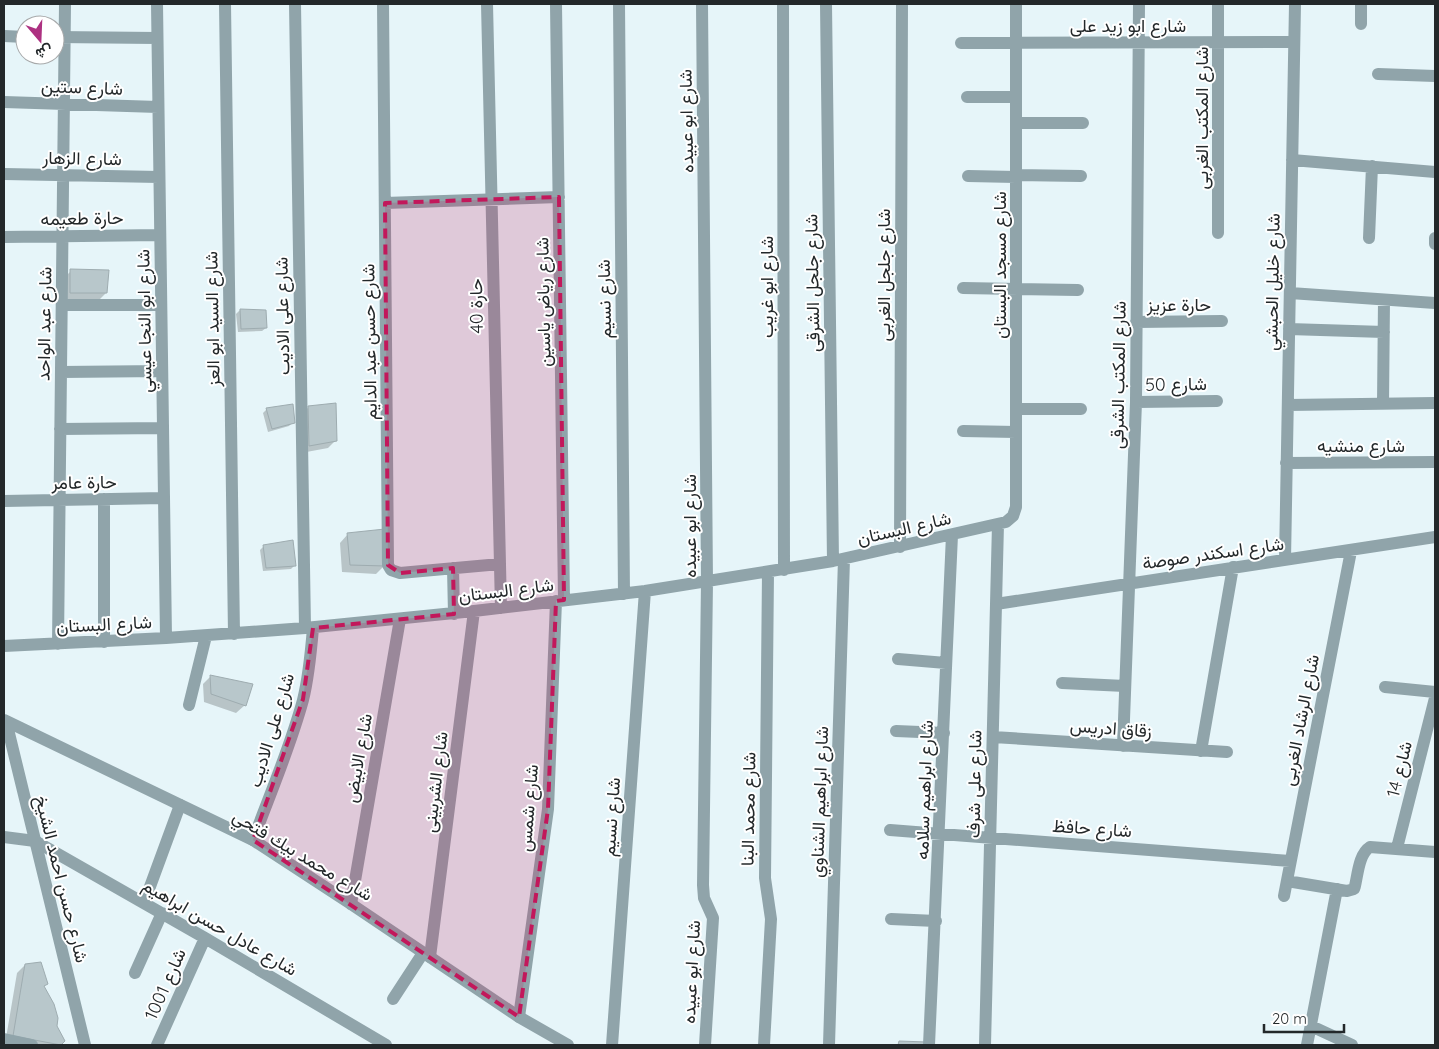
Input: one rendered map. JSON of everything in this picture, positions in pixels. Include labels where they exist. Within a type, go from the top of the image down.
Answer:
[{"type":"street","name":"شارع ابو النجا عيسي","points":[[157,4],[166,638]]},
{"type":"street","name":"شارع السيد ابو العز","points":[[225,4],[234,634]]},
{"type":"street","name":"شارع على الاديب","points":[[253,840],[303,699],[310,663],[295,4]]},
{"type":"street","name":"شارع حسن عبد الدايم","points":[[383,4],[388,565],[391,570],[400,573],[500,564]]},
{"type":"street","name":"حارة 40","points":[[487,4],[501,608]]},
{"type":"street","name":"شارع رياض ياسين","points":[[556,4],[559,197],[560,601]]},
{"type":"street","name":"شارع نسيم","points":[[619,4],[624,594]]},
{"type":"street","name":"شارع ابو عبيده","points":[[702,4],[708,582],[702,885],[704,898],[713,918],[705,1045]]},
{"type":"street","name":"شارع ابو غريب","points":[[782,4],[784,570]]},
{"type":"street","name":"شارع جلجل الشرقى","points":[[826,4],[838,560]]},
{"type":"street","name":"شارع جلجل الغربى","points":[[900,547],[902,4]]},
{"type":"street","name":"شارع مسجد البستان","points":[[1002,523],[1013,516],[1016,507],[1016,4]]},
{"type":"street","name":"شارع المكتب الشرقى","points":[[1123,746],[1136,402],[1139,4]]},
{"type":"street","name":"شارع المكتب الغربى","points":[[1218,4],[1218,233]]},
{"type":"street","name":"شارع خليل الحبشي","points":[[1285,560],[1295,4]]},
{"type":"street","points":[[1361,4],[1361,24]]},
{"type":"street","points":[[65,37],[157,38]]},
{"type":"street","name":"شارع ابو زيد على","points":[[962,43],[1294,42]]},
{"type":"street","name":"شارع عبد الواحد","points":[[58,644],[64,104],[62,65]]},
{"type":"street","points":[[1378,74],[1435,76]]},
{"type":"street","points":[[967,97],[1016,97]]},
{"type":"street","name":"شارع ستين","points":[[4,102],[158,107]]},
{"type":"street","points":[[1016,123],[1083,123]]},
{"type":"street","points":[[1292,160],[1435,172]]},
{"type":"street","points":[[1369,238],[1372,166]]},
{"type":"street","name":"شارع الزهار","points":[[4,174],[159,177]]},
{"type":"street","points":[[968,176],[1081,176]]},
{"type":"street","points":[[385,203],[559,197]]},
{"type":"street","name":"حارة طعيمه","points":[[4,237],[160,235]]},
{"type":"street","points":[[1435,238],[1435,244]]},
{"type":"street","points":[[963,288],[1078,290]]},
{"type":"street","points":[[1290,293],[1435,303]]},
{"type":"street","points":[[1382,404],[1384,300]]},
{"type":"street","points":[[62,305],[161,305]]},
{"type":"street","name":"حارة عزيز","points":[[1136,322],[1222,321]]},
{"type":"street","points":[[1289,329],[1384,332]]},
{"type":"street","points":[[61,372],[162,371]]},
{"type":"street","name":"شارع 50","points":[[1136,402],[1217,401]]},
{"type":"street","points":[[1288,405],[1435,403]]},
{"type":"street","points":[[1016,409],[1081,409]]},
{"type":"street","points":[[60,429],[163,428]]},
{"type":"street","points":[[963,431],[1016,432]]},
{"type":"street","name":"شارع منشيه","points":[[1286,463],[1435,462]]},
{"type":"street","name":"حارة عامر","points":[[4,501],[164,498]]},
{"type":"street","points":[[104,499],[104,642]]},
{"type":"street","name":"شارع البستان","points":[[4,646],[206,636],[309,628],[454,614],[624,594],[838,560],[1002,523]]},
{"type":"street","name":"شارع على شرف","points":[[985,1045],[996,604],[1002,523]]},
{"type":"street","name":"شارع ابراهيم سلامه","points":[[930,1045],[952,535]]},
{"type":"street","name":"شارع اسكندر صوصة","points":[[996,604],[1435,537]]},
{"type":"street","name":"شارع الرشاد الغربى","points":[[1284,896],[1351,550]]},
{"type":"street","name":"شارع ابراهيم الشناوي","points":[[829,1045],[838,560]]},
{"type":"street","points":[[1201,751],[1233,567]]},
{"type":"street","points":[[453,568],[454,614]]},
{"type":"street","name":"شارع محمد البنا","points":[[764,1045],[771,918],[765,878],[768,572]]},
{"type":"street","name":"شارع نسيم","points":[[612,1045],[645,591]]},
{"type":"street","name":"شارع شمس","points":[[519,1017],[548,809],[560,601]]},
{"type":"street","name":"شارع الشربينى","points":[[427,955],[474,611]]},
{"type":"street","name":"شارع الابيض","points":[[351,904],[400,619]]},
{"type":"street","points":[[189,705],[206,636]]},
{"type":"street","points":[[898,659],[946,663]]},
{"type":"street","points":[[1062,683],[1125,686]]},
{"type":"street","points":[[1385,686],[1435,692]]},
{"type":"street","name":"شارع 14","points":[[1397,848],[1435,698]]},
{"type":"street","name":"شارع محمد بيك فتحي","points":[[4,719],[253,840],[519,1017],[568,1045]]},
{"type":"street","name":"شارع حسن احمد الشيخ","points":[[4,719],[85,1045]]},
{"type":"street","points":[[896,732],[944,733]]},
{"type":"street","name":"زقاق ادريس","points":[[993,737],[1227,752]]},
{"type":"street","points":[[144,903],[180,805]]},
{"type":"street","name":"شارع حافظ","points":[[890,830],[1290,861]]},
{"type":"street","points":[[4,837],[35,841]]},
{"type":"street","name":"شارع عادل حسن ابراهيم","points":[[35,841],[162,913],[386,1045]]},
{"type":"street","points":[[1287,881],[1347,891],[1354,889],[1362,855],[1370,847],[1435,852]]},
{"type":"street","points":[[1308,1045],[1337,889]]},
{"type":"street","points":[[135,973],[162,913]]},
{"type":"street","points":[[891,919],[936,921]]},
{"type":"street","name":"شارع 1001","points":[[157,1045],[205,938]]},
{"type":"street","points":[[393,999],[427,955]]},
{"type":"street","points":[[1311,1026],[1352,1045]]},
{"type":"street","points":[[4,1039],[32,1045]]},
{"type":"highlighted area","points":[[559,197],[564,600],[556,601],[548,809],[519,1017],[253,840],[303,699],[313,628],[454,614],[453,568],[400,573],[388,565],[385,203]]},
{"type":"building","points":[[70,269],[109,270],[107,293],[70,293]]},
{"type":"building","points":[[240,309],[266,310],[267,328],[241,329]]},
{"type":"building","points":[[336,403],[337,441],[309,446],[308,406]]},
{"type":"building","points":[[293,404],[295,423],[272,429],[266,408]]},
{"type":"building","points":[[385,529],[385,566],[350,565],[347,533]]},
{"type":"building","points":[[293,540],[296,566],[266,568],[263,545]]},
{"type":"building","points":[[210,675],[253,684],[246,706],[211,694]]},
{"type":"building","points":[[41,962],[48,984],[44,986],[54,1004],[58,1018],[57,1026],[65,1041],[61,1045],[13,1036],[25,964]]},
{"type":"building","points":[[899,1041],[927,1042],[927,1045],[898,1045]]}]
